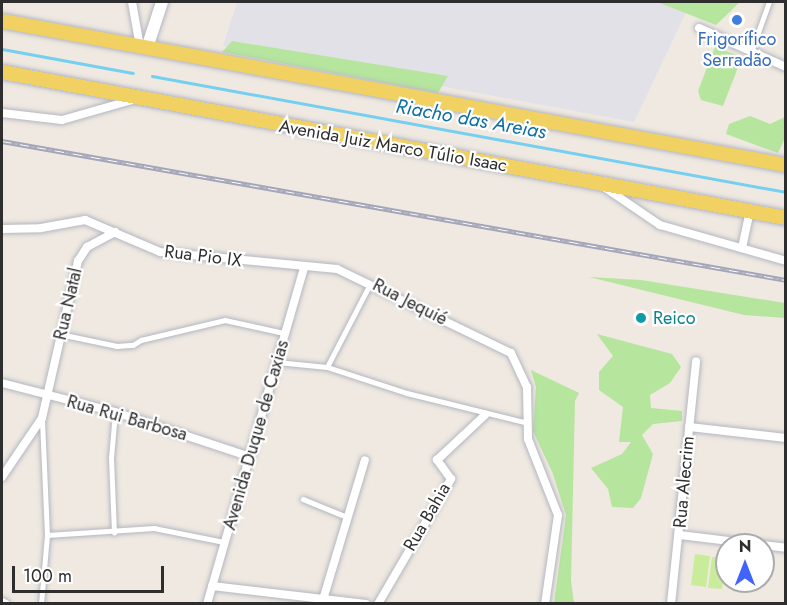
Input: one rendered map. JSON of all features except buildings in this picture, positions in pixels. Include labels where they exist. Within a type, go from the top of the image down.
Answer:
[{"type":"main road","points":[[2,21],[786,165]]},
{"type":"main road","name":"Avenida Juiz Marco Túlio Isaac","points":[[2,72],[135,99],[786,218]]},
{"type":"street","points":[[132,2],[136,29],[143,48]]},
{"type":"street","points":[[143,48],[153,30],[162,2]]},
{"type":"street","points":[[699,28],[786,67]]},
{"type":"street","points":[[136,29],[153,30]]},
{"type":"street","points":[[2,113],[62,120],[111,103],[135,99]]},
{"type":"street","points":[[596,182],[660,225],[786,261]]},
{"type":"street","points":[[742,248],[750,211]]},
{"type":"street","name":"Rua Pio IX","points":[[2,229],[41,228],[85,220],[160,252],[304,267]]},
{"type":"street","name":"Rua Natal","points":[[2,477],[42,418],[78,261],[87,247],[116,232]]},
{"type":"street","name":"Rua Jequié","points":[[304,267],[328,267],[371,282],[511,353],[527,387],[528,423]]},
{"type":"street","name":"Avenida Duque de Caxias","points":[[207,603],[304,267]]},
{"type":"street","name":"Rua Alecrim","points":[[671,603],[680,535],[688,427],[696,361]]},
{"type":"street","name":"Rua Rui Barbosa","points":[[2,383],[115,412],[250,457]]},
{"type":"street","name":"Rua Bahia","points":[[378,603],[451,479],[437,460],[486,415]]},
{"type":"street","points":[[528,423],[532,453],[558,515],[545,603]]},
{"type":"street","points":[[688,427],[786,438]]},
{"type":"street","points":[[323,602],[364,460]]},
{"type":"street","points":[[2,461],[11,463]]},
{"type":"street","points":[[680,535],[715,539]]},
{"type":"street","points":[[212,586],[323,602],[366,603]]},
{"type":"street","points":[[2,602],[6,603]]},
{"type":"lane","points":[[751,52],[769,2]]},
{"type":"lane","points":[[327,367],[371,282]]},
{"type":"lane","points":[[60,334],[117,346],[133,345],[141,340],[225,320],[285,333]]},
{"type":"lane","points":[[275,362],[327,367],[486,415],[528,423]]},
{"type":"lane","points":[[114,533],[111,458],[115,412]]},
{"type":"lane","points":[[41,603],[47,535],[42,418]]},
{"type":"lane","points":[[303,499],[348,518]]},
{"type":"lane","points":[[47,535],[114,533],[154,528],[224,542]]},
{"type":"shaded area","points":[[237,2],[691,2],[634,122],[223,46]]},
{"type":"green space","points":[[657,2],[740,2],[716,25]]},
{"type":"green space","points":[[232,41],[448,76],[438,93],[222,52]]},
{"type":"green space","points":[[715,47],[742,57],[723,106],[701,100],[698,91]]},
{"type":"green space","points":[[750,116],[770,124],[785,117],[785,138],[778,153],[726,134],[729,124]]},
{"type":"green space","points":[[589,277],[641,280],[785,303],[785,318],[744,315]]},
{"type":"green space","points":[[597,334],[672,354],[681,367],[670,383],[650,395],[651,408],[682,411],[682,421],[653,424],[642,435],[653,454],[641,498],[633,508],[612,507],[608,489],[591,468],[622,454],[631,442],[619,442],[623,407],[599,390],[599,372],[613,356]]},
{"type":"green space","points":[[531,370],[579,393],[575,401],[571,581],[574,603],[554,603],[566,515],[553,474],[533,431],[536,387]]},
{"type":"green space","points":[[695,554],[710,556],[706,587],[691,585]]},
{"type":"green space","points":[[712,557],[715,557],[715,588],[708,588]]},
{"type":"waterway","name":"Riacho das Areias","points":[[2,49],[133,73]]},
{"type":"waterway","name":"Riacho das Areias","points":[[152,76],[786,192]]},
{"type":"railway","points":[[2,141],[786,280]]},
{"type":"place","name":"Frigorífico Serradão","points":[[737,20]]},
{"type":"place","name":"Reico","points":[[641,318]]}]
